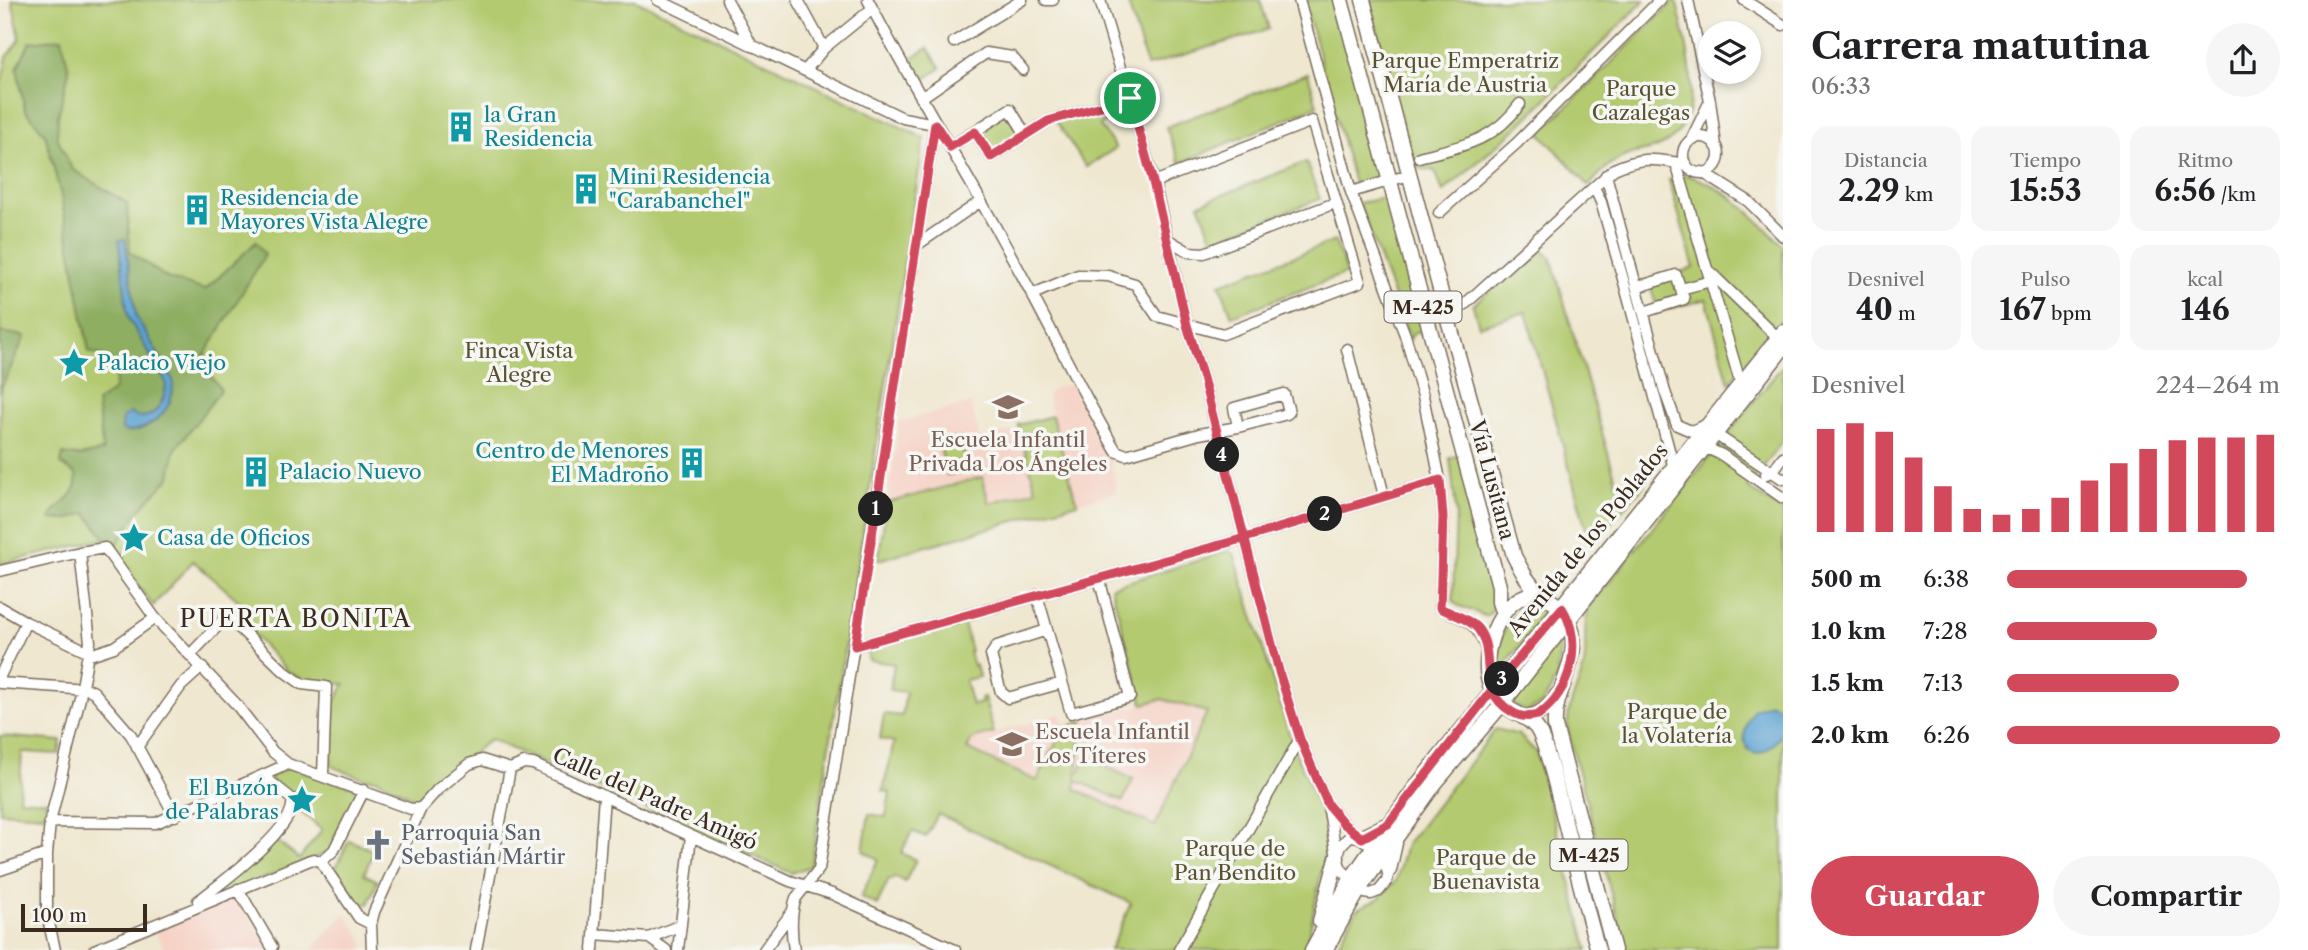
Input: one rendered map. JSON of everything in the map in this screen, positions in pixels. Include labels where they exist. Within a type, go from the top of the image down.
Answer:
[{"type":"main road","name":"Vía Lusitana","points":[[1340,0],[1499,586],[1501,618]]},
{"type":"main road","name":"Vía Lusitana","points":[[1363,0],[1514,556],[1530,583],[1565,614]]},
{"type":"main road","name":"Avenida de los Poblados","points":[[1393,828],[1502,704],[1674,468],[1707,436],[1741,385],[1781,340]]},
{"type":"main road","name":"Avenida de los Poblados","points":[[1393,828],[1492,690],[1565,614],[1781,340]]},
{"type":"main road","points":[[1502,704],[1488,679],[1487,652],[1492,632],[1520,598],[1529,594],[1540,594]]},
{"type":"main road","points":[[1524,717],[1544,711],[1564,685],[1573,652],[1565,614]]},
{"type":"main road","name":"M-425","points":[[1564,685],[1555,721],[1563,761],[1614,950]]},
{"type":"main road","name":"M-425","points":[[1502,704],[1524,717],[1539,733],[1552,772],[1598,950]]},
{"type":"main road","points":[[1325,950],[1376,853],[1393,828]]},
{"type":"main road","points":[[1376,853],[1393,828]]},
{"type":"main road","points":[[1311,950],[1337,858]]},
{"type":"main road","points":[[1311,950],[1359,887]]},
{"type":"street","points":[[658,0],[903,118],[935,124]]},
{"type":"street","points":[[727,0],[752,46]]},
{"type":"street","points":[[798,0],[824,48]]},
{"type":"street","points":[[954,42],[1022,0]]},
{"type":"street","points":[[1046,0],[1053,0]]},
{"type":"street","points":[[1100,0],[1153,182],[1187,325],[1297,744],[1328,805],[1344,824],[1376,853]]},
{"type":"street","points":[[1299,0],[1351,192],[1405,335],[1423,396],[1440,480],[1443,517],[1440,608],[1476,626],[1487,652]]},
{"type":"street","points":[[1439,213],[1517,143],[1660,0]]},
{"type":"street","points":[[1688,0],[1710,101],[1723,184]]},
{"type":"street","points":[[1744,0],[1783,25]]},
{"type":"street","points":[[805,71],[824,48],[870,5],[1033,294],[1115,452],[1126,455],[1199,435],[1238,427],[1287,414],[1289,412],[1284,394],[1234,408],[1238,427]]},
{"type":"street","points":[[921,98],[986,53],[1012,57],[1023,70]]},
{"type":"street","points":[[975,132],[991,157],[1048,121],[1130,98]]},
{"type":"street","points":[[1710,101],[1681,163],[1709,276],[1741,385]]},
{"type":"street","points":[[1419,157],[1486,138],[1505,124],[1520,104]]},
{"type":"street","points":[[950,147],[1010,109],[1026,135]]},
{"type":"street","points":[[1033,294],[1078,275],[1108,276],[1135,284],[1157,316],[1223,334],[1360,282],[1312,121],[1153,182]]},
{"type":"street","points":[[794,950],[791,935],[796,898],[819,869],[935,124]]},
{"type":"street","points":[[1662,160],[1689,142],[1702,137],[1713,141],[1716,146]]},
{"type":"street","points":[[1464,305],[1606,175],[1631,162],[1649,158],[1681,163],[1702,172],[1748,201],[1781,232]]},
{"type":"street","points":[[1702,172],[1712,169],[1718,160]]},
{"type":"street","points":[[1351,192],[1409,175]]},
{"type":"street","points":[[1606,175],[1644,313],[1660,393],[1664,429],[1674,468]]},
{"type":"street","points":[[1594,187],[1660,393],[1677,425],[1707,436],[1783,479]]},
{"type":"street","points":[[917,245],[981,201]]},
{"type":"street","points":[[1167,239],[1189,252],[1204,253],[1335,203]]},
{"type":"street","points":[[1636,284],[1644,285],[1676,275],[1684,299],[1644,313]]},
{"type":"street","points":[[1681,289],[1709,276]]},
{"type":"street","points":[[1709,276],[1781,340]]},
{"type":"street","points":[[1347,349],[1384,496]]},
{"type":"street","points":[[1664,429],[1677,425]]},
{"type":"street","points":[[1707,436],[1717,452],[1783,498]]},
{"type":"street","points":[[1753,477],[1772,472],[1783,457]]},
{"type":"street","points":[[855,646],[1245,538],[1440,480]]},
{"type":"street","points":[[0,571],[105,548],[155,618],[236,704],[272,752],[288,764],[411,809],[421,808]]},
{"type":"street","points":[[55,950],[47,914],[50,822],[82,689],[86,652],[90,642],[80,552]]},
{"type":"street","points":[[1037,595],[1071,712],[1130,697],[1099,578]]},
{"type":"street","points":[[0,607],[93,654],[114,647],[155,618]]},
{"type":"street","points":[[190,655],[228,616],[285,673],[302,684],[326,687],[323,775]]},
{"type":"street","points":[[1461,618],[1485,622],[1501,618]]},
{"type":"street","points":[[0,677],[26,622]]},
{"type":"street","points":[[1047,630],[997,646],[991,655],[1001,692],[1007,698],[1062,683]]},
{"type":"street","points":[[137,747],[181,686],[202,667]]},
{"type":"street","points":[[0,683],[88,689],[94,692],[131,735],[175,816]]},
{"type":"street","points":[[1179,950],[1297,744]]},
{"type":"street","name":"Calle del Padre Amigó","points":[[421,808],[438,789],[469,764],[482,760],[510,769],[524,763],[533,764],[790,881],[843,899],[955,950]]},
{"type":"street","points":[[50,822],[156,823],[288,764]]},
{"type":"street","points":[[476,950],[510,769]]},
{"type":"street","points":[[184,911],[251,859],[269,841],[291,810],[292,799],[263,776]]},
{"type":"street","points":[[321,862],[334,850],[364,790]]},
{"type":"street","points":[[593,950],[604,796]]},
{"type":"street","points":[[1328,805],[1341,869],[1359,887]]},
{"type":"street","points":[[372,950],[371,924],[374,912],[421,808]]},
{"type":"street","points":[[678,950],[691,836]]},
{"type":"street","points":[[1337,858],[1341,845],[1350,836],[1376,853]]},
{"type":"street","points":[[0,870],[47,854]]},
{"type":"street","points":[[94,950],[314,859],[321,862],[359,918],[371,924]]},
{"type":"street","points":[[238,889],[272,947]]},
{"type":"street","points":[[764,950],[792,912]]},
{"type":"street","points":[[594,934],[649,938],[681,925]]},
{"type":"street","points":[[649,938],[666,950]]},
{"type":"shaded area","points":[[1070,384],[1111,459],[1116,492],[1077,503],[1047,395],[1057,387]]},
{"type":"shaded area","points":[[971,403],[980,439],[1016,430],[1021,434],[1036,490],[989,503],[982,477],[887,503],[900,422]]},
{"type":"shaded area","points":[[1162,699],[1207,712],[1155,826],[1075,790],[1083,721]]},
{"type":"shaded area","name":"Escuela Infantil Los Títeres","points":[[1060,714],[1064,728],[1037,781],[966,749],[972,739]]},
{"type":"shaded area","points":[[238,896],[269,950],[165,950],[155,931]]},
{"type":"shaded area","points":[[345,913],[365,943],[363,950],[312,950]]},
{"type":"green space","name":"Finca Vista Alegre","points":[[12,0],[636,0],[924,138],[811,866],[791,873],[490,739],[421,798],[416,799],[377,779],[363,778],[333,767],[334,704],[345,684],[307,682],[287,671],[238,618],[247,608],[193,561],[153,606],[104,539],[0,564],[0,89],[7,57],[20,39]]},
{"type":"green space","points":[[1127,0],[1260,0],[1269,29],[1147,66]]},
{"type":"green space","points":[[1304,0],[1336,0],[1385,182],[1356,191]]},
{"type":"green space","name":"Parque Emperatriz María de Austria","points":[[1369,0],[1645,0],[1517,128],[1443,192],[1435,171],[1414,167]]},
{"type":"green space","name":"Parque Cazalegas","points":[[1675,0],[1685,38],[1691,81],[1690,102],[1685,121],[1675,136],[1658,147],[1615,161],[1589,186],[1540,133]]},
{"type":"green space","points":[[62,38],[69,71],[58,116],[57,137],[72,169],[127,203],[130,252],[167,278],[205,290],[256,242],[265,255],[201,361],[221,390],[175,450],[170,477],[140,509],[114,549],[86,513],[67,520],[50,519],[71,495],[76,483],[76,474],[61,464],[63,454],[80,456],[103,451],[97,402],[113,391],[116,375],[110,360],[89,352],[61,196],[45,134],[25,110],[17,68],[30,42]]},
{"type":"green space","points":[[928,48],[941,68],[919,83],[905,62]]},
{"type":"green space","points":[[1308,73],[1317,106],[1180,163],[1166,127]]},
{"type":"green space","points":[[1010,109],[1026,135],[991,157],[975,132]]},
{"type":"green space","points":[[1102,111],[1109,119],[1100,126],[1116,148],[1086,167],[1055,119]]},
{"type":"green space","points":[[1306,162],[1320,199],[1213,240],[1199,204]]},
{"type":"green space","points":[[1685,175],[1700,179],[1726,194],[1750,213],[1783,246],[1783,319],[1729,383],[1706,299],[1658,312],[1649,281],[1694,268],[1669,180]]},
{"type":"green space","points":[[1389,197],[1424,330],[1413,333],[1410,340],[1359,203]]},
{"type":"green space","points":[[1335,241],[1347,273],[1232,316],[1220,284]]},
{"type":"green space","points":[[1540,249],[1551,257],[1617,484],[1645,477],[1644,485],[1591,547],[1526,312],[1479,326],[1473,305]]},
{"type":"green space","points":[[0,332],[25,336],[0,391]]},
{"type":"green space","name":"Parque de la Volatería","points":[[1783,365],[1783,440],[1748,488],[1783,511],[1783,950],[1626,950],[1568,731],[1571,705],[1584,666],[1588,613],[1591,605]]},
{"type":"green space","points":[[1052,416],[1077,503],[878,560],[887,503],[982,477],[989,503],[1036,490],[1018,425]]},
{"type":"green space","points":[[960,438],[968,469],[947,475],[939,444]]},
{"type":"green space","points":[[1460,455],[1484,535],[1493,579],[1492,612],[1485,616],[1457,605],[1453,600],[1456,512],[1450,458]]},
{"type":"green space","name":"Parque de Pan Bendito","points":[[1229,551],[1234,554],[1294,749],[1329,831],[1308,940],[1302,950],[1110,950],[1131,903],[938,814],[926,837],[912,831],[901,853],[916,860],[905,882],[894,877],[889,879],[877,905],[861,897],[878,859],[863,851],[869,814],[886,817],[890,792],[883,791],[894,742],[880,739],[884,714],[902,716],[906,692],[890,690],[894,664],[869,660],[866,649],[963,620],[971,651],[969,652],[979,677],[965,680],[972,705],[982,703],[981,698],[984,697],[994,733],[972,739],[967,749],[1037,781],[1064,728],[1083,721],[1076,778],[1086,757],[1133,779],[1123,801],[1076,780],[1075,789],[1155,826],[1207,712],[1162,699],[1143,704],[1111,587]]},
{"type":"green space","points":[[1526,604],[1542,607],[1546,612],[1544,617],[1496,675],[1502,635],[1511,618]]},
{"type":"green space","points":[[1561,637],[1557,676],[1550,691],[1542,704],[1526,712],[1513,704],[1512,700]]},
{"type":"green space","name":"Parque de Buenavista","points":[[1496,729],[1519,735],[1536,752],[1588,950],[1335,950],[1357,909],[1378,899],[1396,881],[1406,845]]},
{"type":"green space","points":[[0,736],[61,741],[59,754],[22,752],[19,799],[48,801],[45,815],[0,812]]},
{"type":"green space","points":[[290,767],[364,790],[334,850],[212,899],[209,892],[272,837],[299,859],[322,830],[296,808],[269,777]]},
{"type":"green space","points":[[349,840],[374,851],[364,874],[378,881],[368,904],[360,904],[335,869]]},
{"type":"water","points":[[125,239],[136,316],[173,380],[170,400],[161,416],[145,427],[126,432],[122,429],[123,417],[130,413],[145,416],[156,410],[163,397],[166,382],[129,319],[119,240]]},
{"type":"water","points":[[1771,703],[1783,709],[1783,733],[1772,746],[1754,753],[1748,750],[1745,742],[1748,721],[1754,709]]},
{"type":"place","name":"la Gran Residencia","points":[[461,127]]},
{"type":"place","name":"Mini Residencia \"Carabanchel\"","points":[[586,189]]},
{"type":"place","name":"Residencia de Mayores Vista Alegre","points":[[197,210]]},
{"type":"place","name":"Palacio Viejo","points":[[74,363]]},
{"type":"place","name":"Escuela Infantil Privada Los Ángeles","points":[[1008,407]]},
{"type":"place","name":"Centro de Menores El Madroño","points":[[692,463]]},
{"type":"place","name":"Palacio Nuevo","points":[[256,472]]},
{"type":"place","name":"Casa de Oficios","points":[[134,538]]},
{"type":"place","name":"Escuela Infantil Los Títeres","points":[[1012,744]]},
{"type":"place","name":"El Buzón de Palabras","points":[[302,800]]},
{"type":"place","name":"Parroquia San Sebastián Mártir","points":[[378,845]]},
{"type":"district","name":"PUERTA BONITA","points":[[296,619]]},
{"type":"route","points":[[1130,98],[1048,121],[991,157],[975,132],[950,147],[935,124],[855,646],[1245,538],[1440,480],[1443,517],[1440,608],[1476,626],[1487,652],[1488,679],[1492,690],[1497,698],[1520,716],[1538,715],[1564,685],[1569,671],[1573,652],[1571,633],[1569,620],[1562,608],[1492,690],[1388,824],[1362,838],[1344,824],[1328,805],[1300,739],[1280,675],[1245,538],[1210,412],[1130,98]]}]
